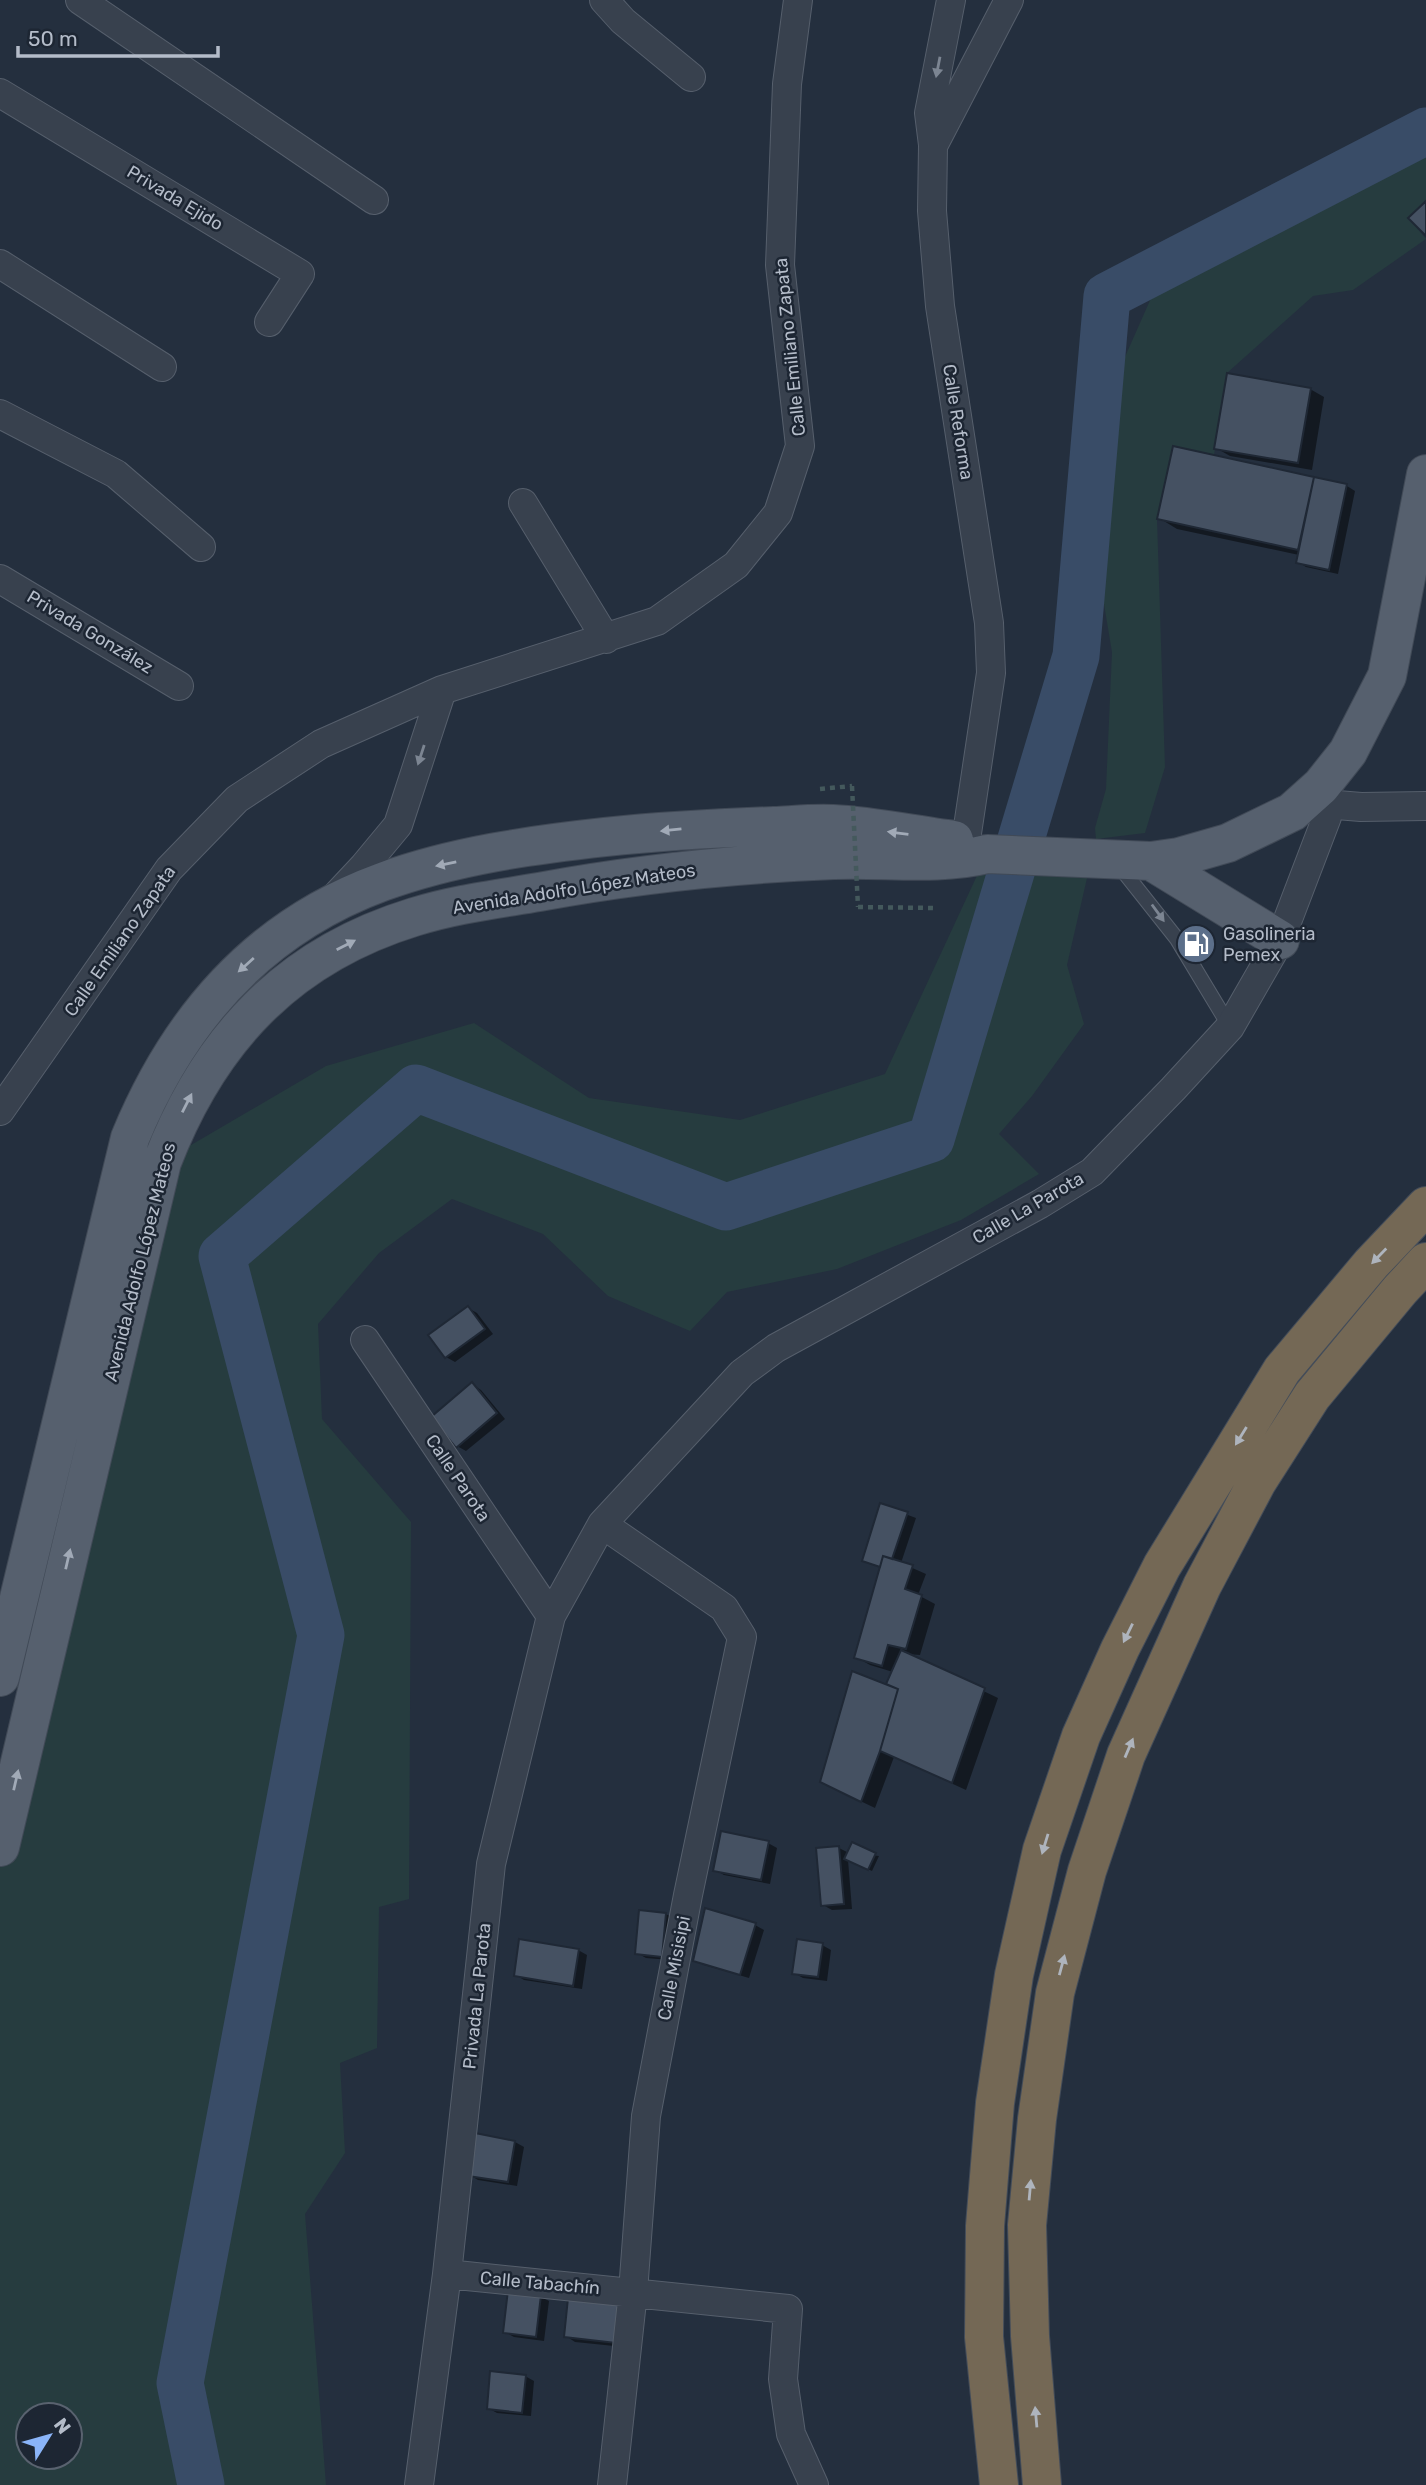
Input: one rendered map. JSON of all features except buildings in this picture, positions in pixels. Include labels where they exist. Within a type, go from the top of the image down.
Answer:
[{"type":"highway","points":[[999,2485],[984,2337],[985,2226],[995,2103],[1014,1975],[1042,1850],[1081,1736],[1120,1649],[1162,1566],[1282,1370],[1371,1264],[1426,1206]]},
{"type":"highway","points":[[1042,2485],[1030,2336],[1027,2225],[1037,2119],[1055,1993],[1087,1871],[1126,1755],[1202,1586],[1256,1482],[1312,1396],[1426,1262]]},
{"type":"main road","points":[[0,1677],[130,1138],[145,1102],[176,1046],[208,1004],[262,951],[324,909],[382,882],[443,864],[547,844],[676,830],[832,824],[980,853],[1120,860],[1179,857],[1228,843],[1323,795],[1348,752],[1387,676],[1426,474]]},
{"type":"main road","name":"Avenida Adolfo López Mateos","points":[[0,1847],[162,1161],[190,1097],[208,1067],[253,1013],[310,965],[344,946],[391,925],[454,907],[565,887],[693,869],[980,853]]},
{"type":"main road","points":[[1120,860],[1280,940]]},
{"type":"street","points":[[80,0],[374,200]]},
{"type":"street","points":[[604,0],[623,22],[691,77]]},
{"type":"street","name":"Calle Emiliano Zapata","points":[[0,1111],[169,869],[237,799],[321,744],[442,690],[657,621],[736,565],[778,513],[800,446],[780,265],[787,84],[798,0]]},
{"type":"street","points":[[933,146],[929,113],[951,0]]},
{"type":"street","name":"Calle Reforma","points":[[980,853],[991,673],[989,622],[940,306],[932,211],[933,146],[1009,0]]},
{"type":"street","name":"Privada Ejido","points":[[0,93],[300,274],[269,321]]},
{"type":"street","points":[[0,264],[162,367]]},
{"type":"street","points":[[0,414],[116,474],[201,547]]},
{"type":"street","points":[[523,503],[606,639]]},
{"type":"street","name":"Privada González","points":[[0,579],[179,686]]},
{"type":"street","points":[[324,909],[365,866],[398,825],[442,690]]},
{"type":"street","points":[[1323,795],[1361,807],[1426,806]]},
{"type":"street","name":"Calle La Parota","points":[[601,1524],[742,1373],[776,1348],[1041,1204],[1092,1172],[1230,1027],[1280,940],[1327,817],[1323,795]]},
{"type":"street","name":"Calle Parota","points":[[365,1340],[551,1616]]},
{"type":"street","name":"Privada La Parota","points":[[419,2485],[447,2274],[491,1864],[551,1616],[601,1524]]},
{"type":"street","name":"Calle Misisipi","points":[[601,1524],[724,1608],[742,1637],[688,1895],[646,2116],[632,2292],[612,2485]]},
{"type":"street","name":"Calle Tabachín","points":[[447,2274],[788,2309],[783,2379],[791,2434],[814,2485]]},
{"type":"lane","points":[[1120,860],[1177,939],[1230,1027]]},
{"type":"path","points":[[820,789],[852,786],[858,907],[936,908]]},
{"type":"green space","points":[[1426,131],[1426,201],[1409,218],[1426,239],[1353,290],[1313,296],[1227,373],[1214,455],[1173,447],[1157,519],[1165,767],[1145,833],[1096,839],[1095,828],[1106,789],[1112,652],[1091,526],[1109,393],[1159,280],[1243,211]]},
{"type":"green space","points":[[1096,839],[1067,965],[1084,1024],[1032,1096],[999,1134],[1039,1174],[961,1220],[837,1269],[727,1292],[690,1331],[608,1296],[543,1234],[452,1199],[379,1253],[318,1324],[322,1419],[411,1522],[409,1899],[379,1907],[377,2048],[340,2063],[345,2153],[305,2214],[326,2485],[0,2485],[0,1848],[162,1162],[326,1066],[474,1023],[589,1098],[740,1120],[885,1074],[987,854]]},
{"type":"waterway","points":[[201,2485],[180,2383],[321,1635],[222,1256],[416,1088],[726,1207],[931,1139],[1076,656],[1107,296],[1426,131]]},
{"type":"place","name":"Gasolineria Pemex","points":[[1196,944]]}]
